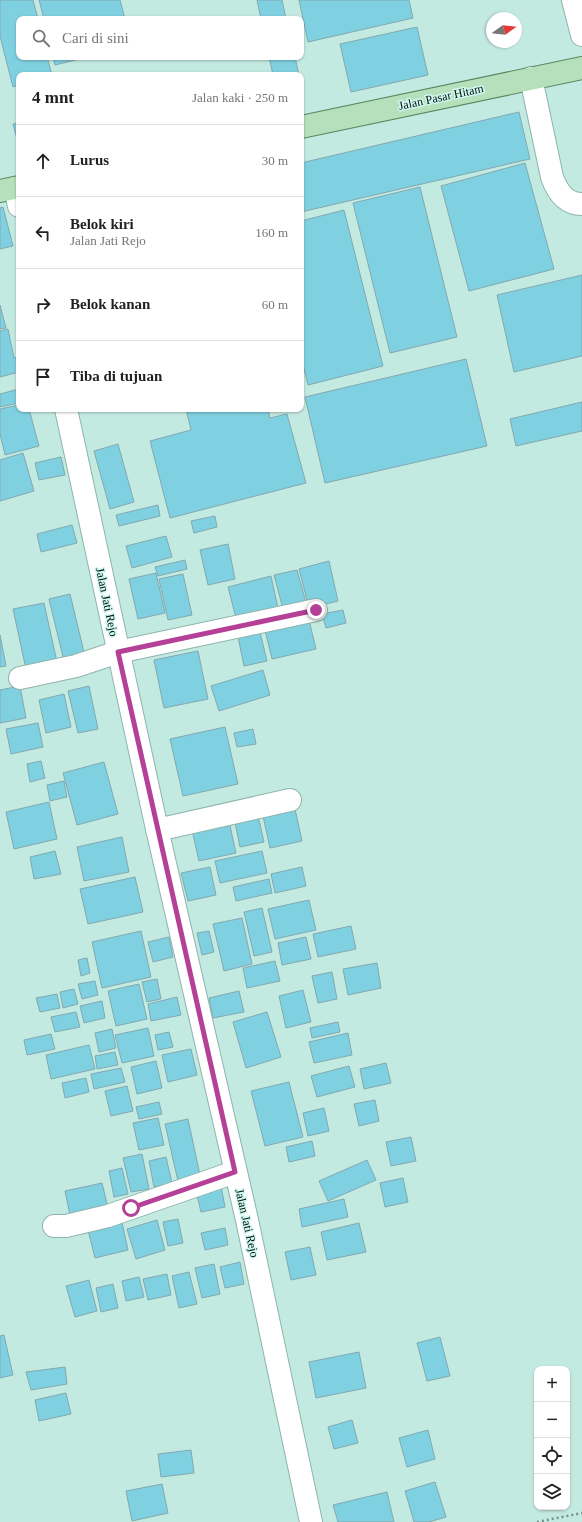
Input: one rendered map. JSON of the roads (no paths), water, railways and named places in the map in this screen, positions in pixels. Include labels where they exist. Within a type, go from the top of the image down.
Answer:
[{"type":"main road","name":"Jalan Pasar Hitam","points":[[304,126],[582,68]]},
{"type":"street","points":[[573,0],[582,35]]},
{"type":"street","points":[[531,78],[552,176],[557,190],[566,200],[582,204]]},
{"type":"street","name":"Jalan Jati Rejo","points":[[67,412],[157,830],[247,1220],[311,1522]]},
{"type":"street","points":[[20,678],[76,666],[118,652],[316,610]]},
{"type":"street","points":[[157,830],[290,800]]},
{"type":"street","points":[[54,1226],[66,1226],[108,1216],[237,1180]]}]
